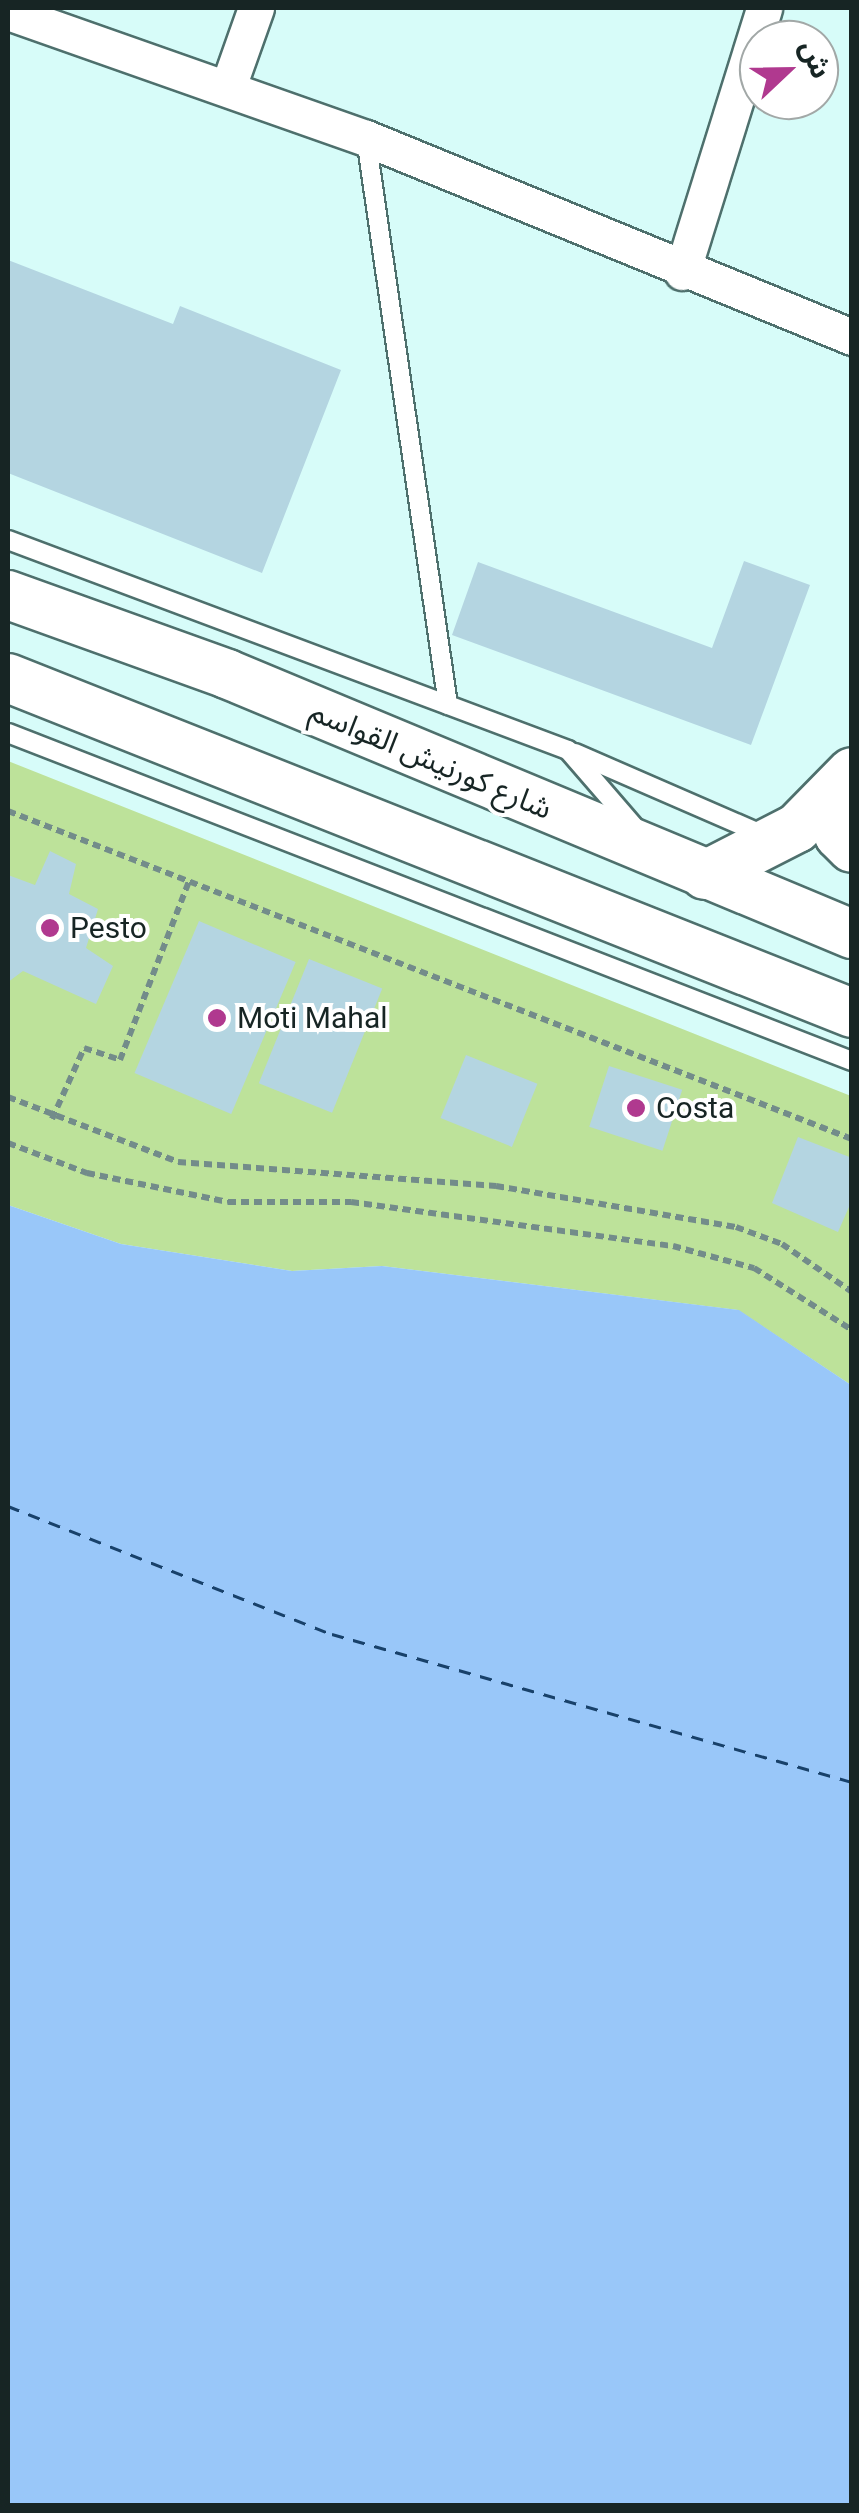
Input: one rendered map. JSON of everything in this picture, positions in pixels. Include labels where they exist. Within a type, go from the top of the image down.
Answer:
[{"type":"main road","name":"شارع كورنيش القواسم","points":[[8,595],[227,674],[852,934]]},
{"type":"main road","points":[[8,678],[852,1013]]},
{"type":"main road","points":[[705,875],[776,840],[846,782]]},
{"type":"main road","points":[[846,782],[835,816],[844,845],[852,848]]},
{"type":"street","points":[[228,87],[256,8]]},
{"type":"street","points":[[682,272],[764,8]]},
{"type":"street","points":[[8,12],[366,138],[682,272],[852,336]]},
{"type":"lane","points":[[366,138],[448,704]]},
{"type":"lane","points":[[8,540],[568,750],[776,840]]},
{"type":"lane","points":[[8,733],[852,1061]]},
{"type":"lane","points":[[568,750],[660,857]]},
{"type":"path","points":[[8,812],[852,1139]]},
{"type":"path","points":[[52,1120],[84,1048],[120,1060],[189,882]]},
{"type":"path","points":[[8,1097],[52,1120],[178,1162],[496,1186],[736,1227],[782,1244],[852,1292]]},
{"type":"path","points":[[8,1143],[87,1174],[228,1202],[351,1202],[673,1246],[754,1268],[852,1330]]},
{"type":"green space","points":[[8,761],[851,1096],[851,1385],[738,1310],[382,1266],[292,1271],[121,1244],[8,1205]]},
{"type":"water","points":[[8,1205],[121,1244],[292,1271],[382,1266],[739,1310],[851,1385],[851,2505],[8,2505]]},
{"type":"building","points":[[8,260],[173,324],[180,306],[341,370],[262,573],[8,473]]},
{"type":"building","points":[[744,561],[810,585],[751,745],[452,635],[478,562],[712,648]]},
{"type":"building","name":"Pesto","points":[[50,851],[76,864],[69,894],[98,909],[86,948],[113,966],[96,1004],[23,971],[8,982],[8,875],[35,885]]},
{"type":"building","name":"Moti Mahal","points":[[199,921],[296,962],[231,1114],[135,1073]]},
{"type":"building","points":[[309,959],[382,989],[332,1113],[259,1083]]},
{"type":"building","points":[[466,1055],[537,1084],[512,1147],[441,1118]]},
{"type":"building","name":"Costa","points":[[609,1066],[682,1090],[662,1151],[589,1127]]},
{"type":"building","points":[[798,1137],[852,1158],[852,1200],[838,1232],[772,1203]]},
{"type":"ferry route","points":[[8,1506],[332,1634],[852,1782]]},
{"type":"place","name":"Pesto","points":[[50,928]]},
{"type":"place","name":"Moti Mahal","points":[[217,1018]]},
{"type":"place","name":"Costa","points":[[636,1108]]}]
